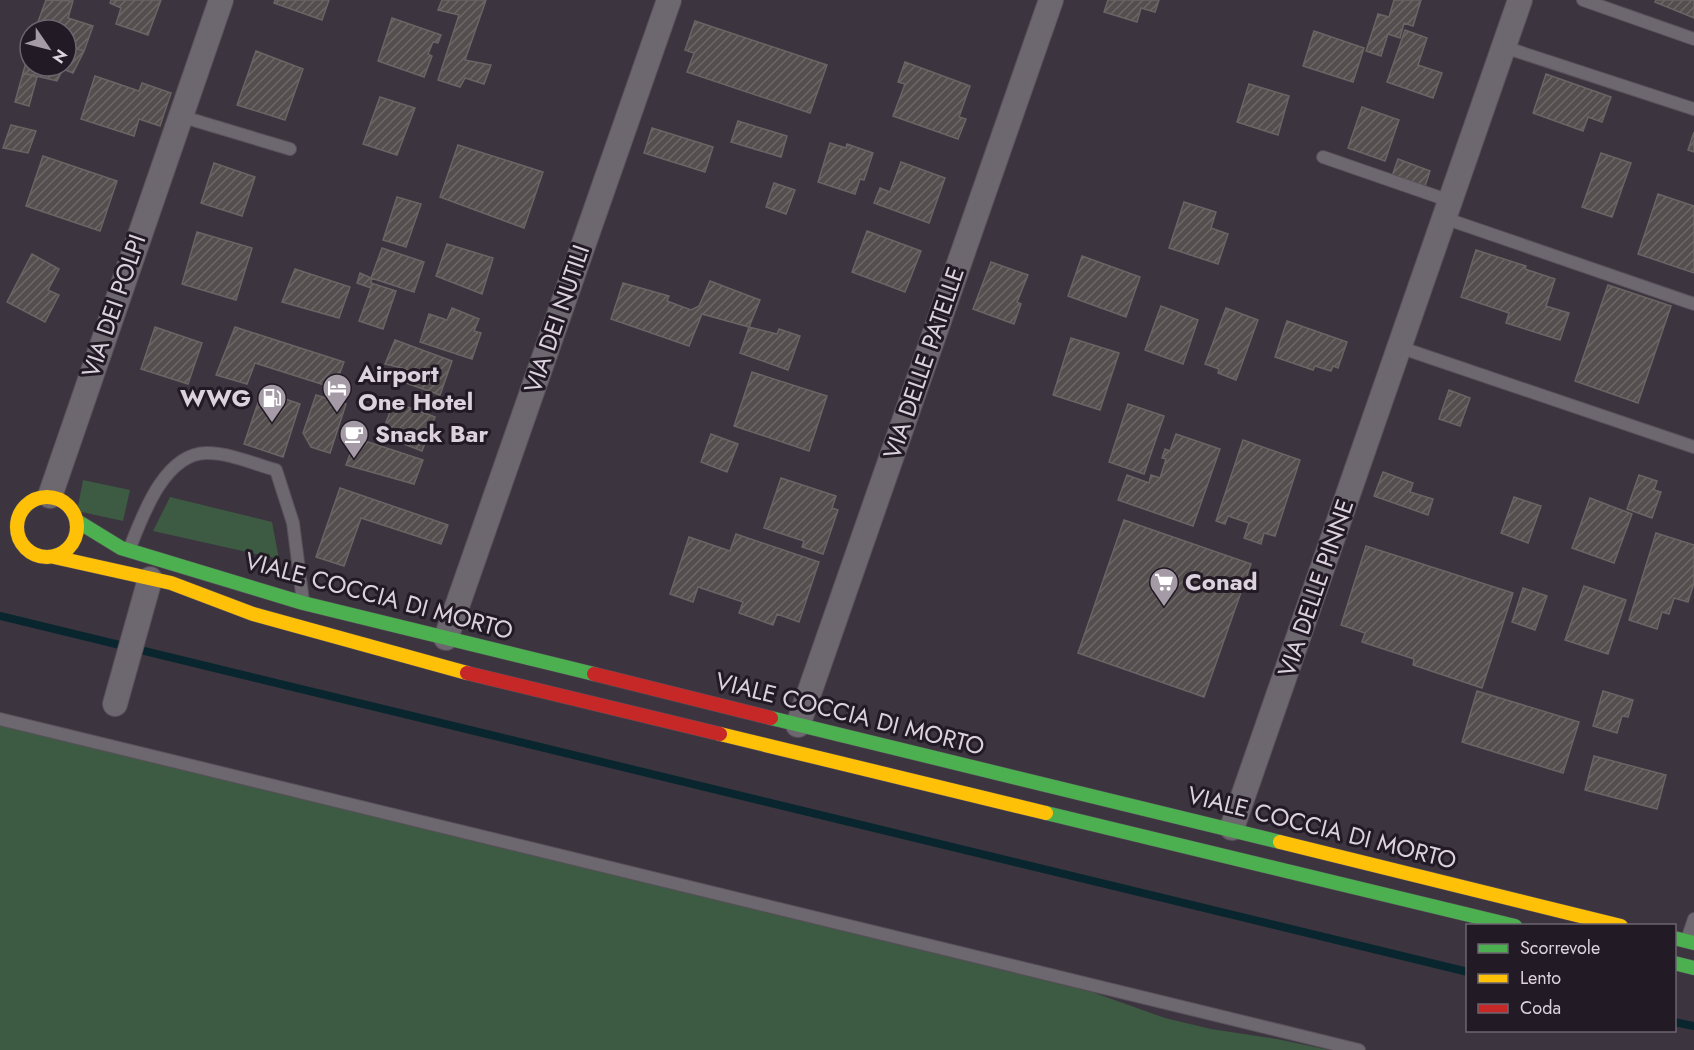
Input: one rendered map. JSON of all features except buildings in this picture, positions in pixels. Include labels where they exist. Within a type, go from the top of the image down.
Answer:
[{"type":"street","name":"VIA DEI POLPI","points":[[50,496],[221,0]]},
{"type":"street","name":"VIA DEI NUTILI","points":[[446,638],[669,0]]},
{"type":"street","name":"VIA DELLE PATELLE","points":[[798,725],[1051,0]]},
{"type":"street","name":"VIA DELLE PINNE","points":[[1232,828],[1520,0]]},
{"type":"street","points":[[50,496],[62,499],[72,506],[77,521],[76,533],[70,544],[54,557],[40,558],[14,542],[15,529],[26,506],[37,498],[50,496]]},
{"type":"street","points":[[9,507],[26,506]]},
{"type":"street","name":"VIALE COCCIA DI MORTO","points":[[77,521],[129,551],[303,603],[798,725],[1232,828],[1613,924]]},
{"type":"street","name":"VIALE COCCIA DI MORTO","points":[[54,557],[171,583],[253,614],[436,666],[1507,924]]},
{"type":"street","points":[[115,704],[150,579]]},
{"type":"street","points":[[1676,964],[1694,968]]},
{"type":"lane","points":[[1583,0],[1694,39]]},
{"type":"lane","points":[[1504,47],[1694,109]]},
{"type":"lane","points":[[180,116],[290,149]]},
{"type":"lane","points":[[1323,158],[1447,210],[1694,304]]},
{"type":"lane","points":[[1399,347],[1694,447]]},
{"type":"lane","points":[[129,551],[148,501],[171,472],[195,454],[217,454],[276,470],[293,523],[303,603]]},
{"type":"lane","points":[[0,719],[1359,1050]]},
{"type":"lane","points":[[1685,941],[1694,919]]},
{"type":"green space","points":[[83,480],[130,490],[123,521],[77,511]]},
{"type":"green space","points":[[170,497],[272,522],[279,559],[153,531]]},
{"type":"green space","points":[[0,725],[1092,992],[1165,1018],[1211,1029],[1329,1050],[0,1050]]},
{"type":"waterway","points":[[0,616],[1466,972]]},
{"type":"waterway","points":[[1676,1022],[1694,1026]]},
{"type":"traffic: fast","points":[[77,521],[121,548],[303,603],[594,674]]},
{"type":"traffic: fast","points":[[771,718],[1280,842]]},
{"type":"traffic: fast","points":[[1046,813],[1507,924]]},
{"type":"traffic: fast","points":[[1676,938],[1694,943]]},
{"type":"traffic: fast","points":[[1676,964],[1694,968]]},
{"type":"traffic: slow","points":[[47,497],[68,506],[77,527],[68,548],[47,557],[26,548],[17,527],[26,506],[47,497]]},
{"type":"traffic: slow","points":[[54,557],[171,583],[253,614],[467,673]]},
{"type":"traffic: slow","points":[[720,734],[1046,813]]},
{"type":"traffic: slow","points":[[1280,842],[1613,924]]},
{"type":"traffic: jam","points":[[467,673],[720,734]]},
{"type":"traffic: jam","points":[[594,674],[771,718]]},
{"type":"place","name":"Airport One Hotel","points":[[337,414]]},
{"type":"place","name":"WWG","points":[[272,424]]},
{"type":"place","name":"Snack Bar","points":[[354,460]]},
{"type":"place","name":"Conad","points":[[1164,608]]}]
